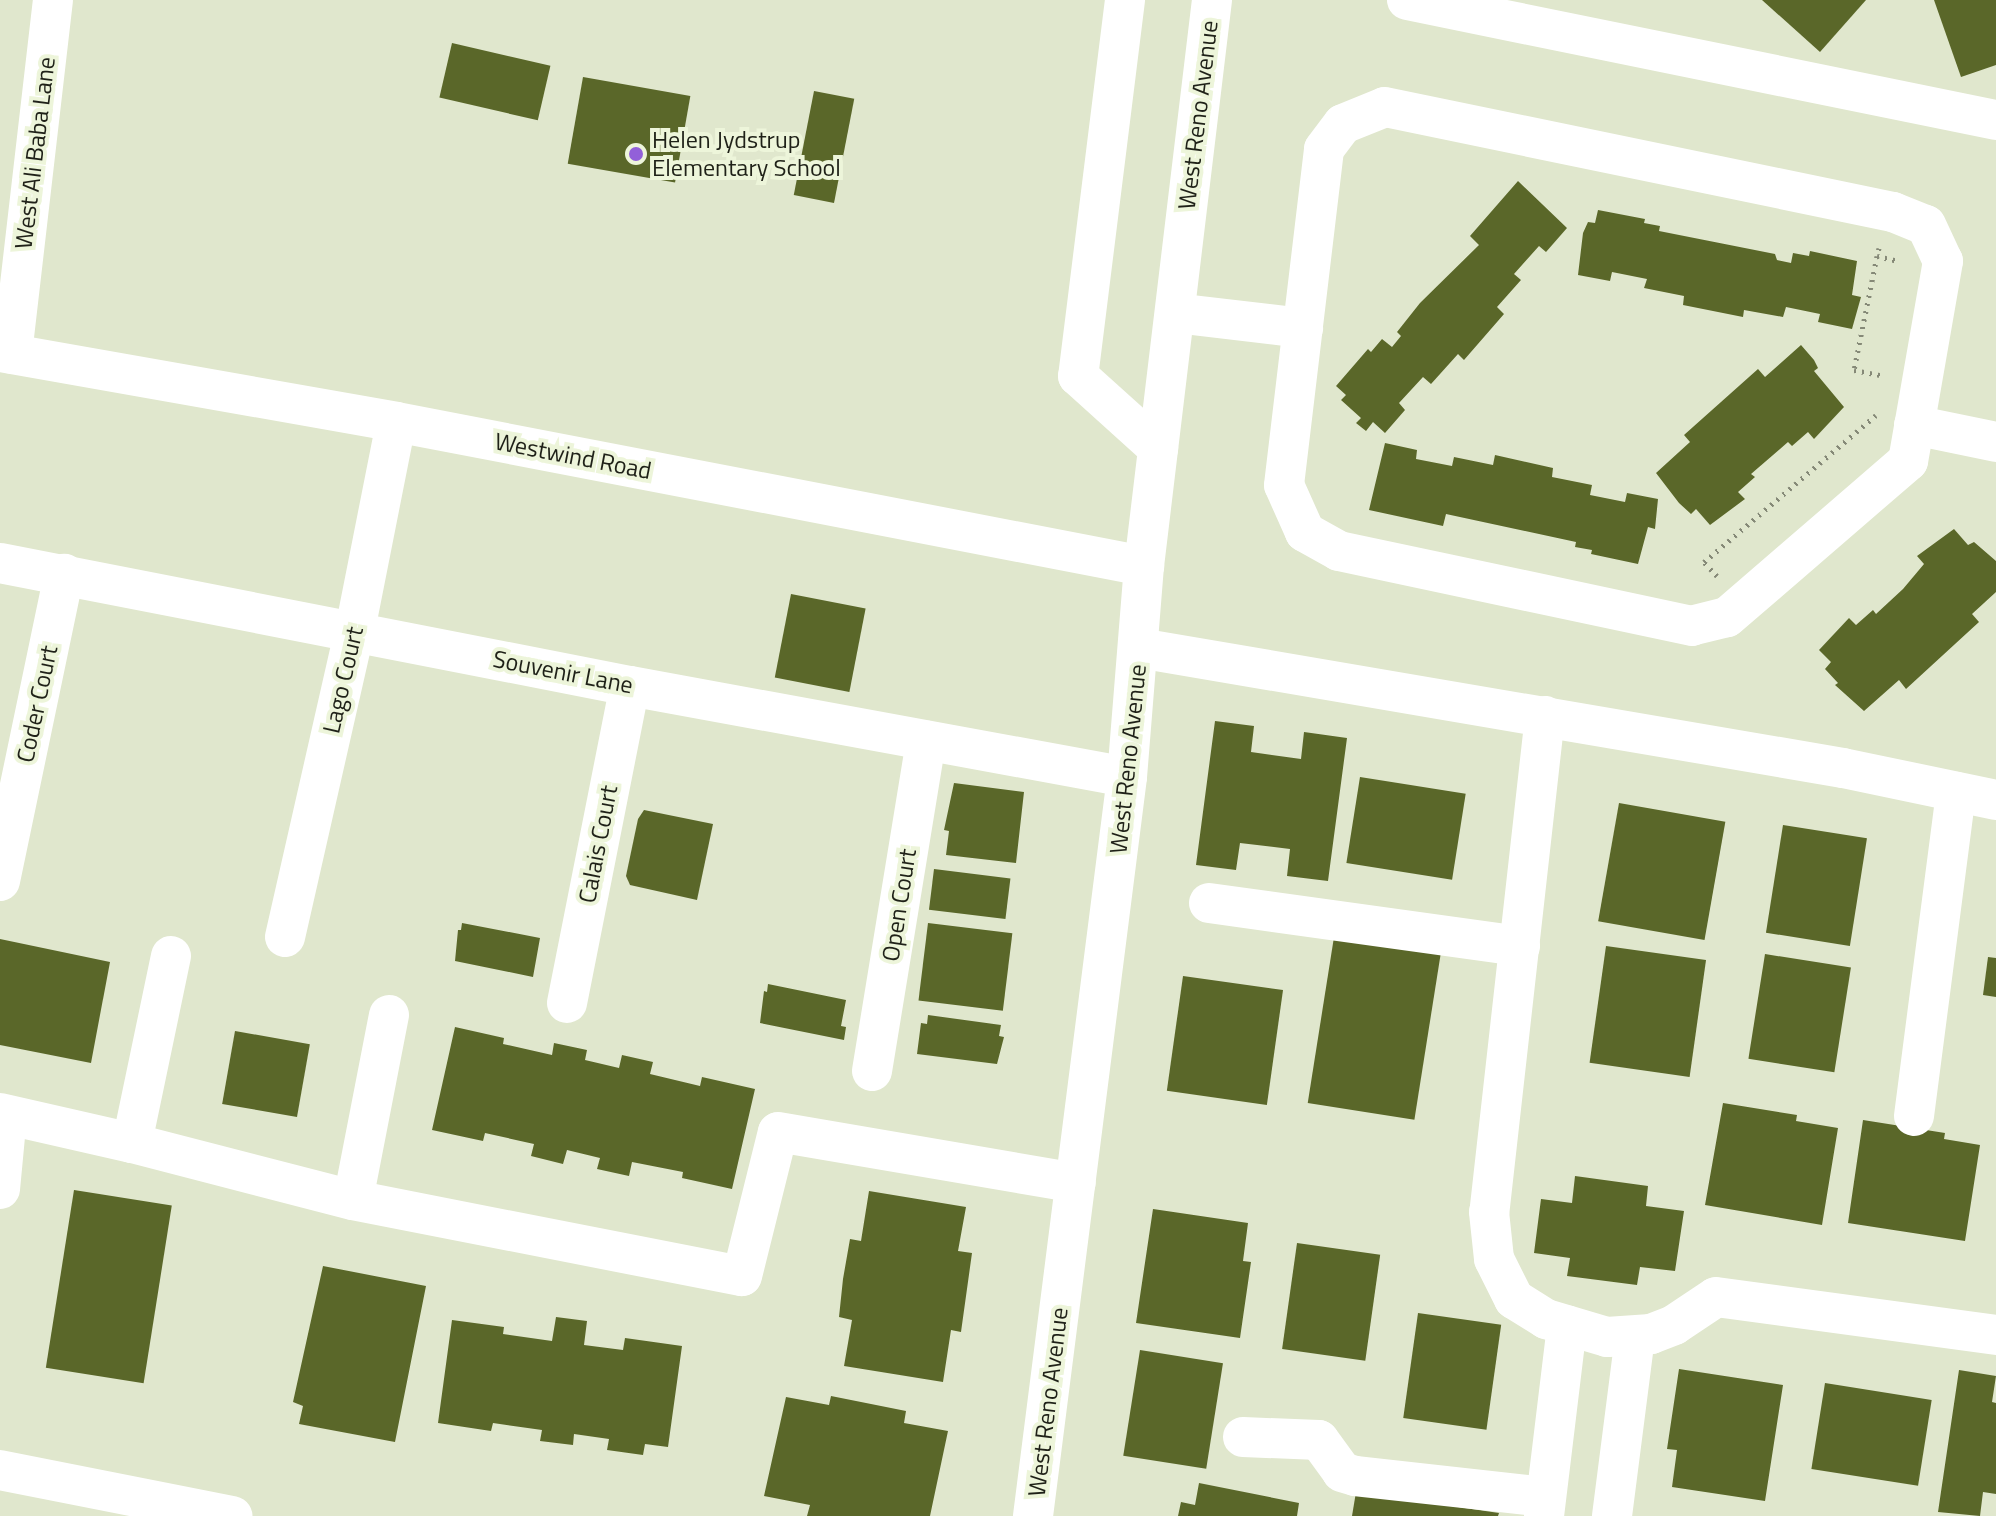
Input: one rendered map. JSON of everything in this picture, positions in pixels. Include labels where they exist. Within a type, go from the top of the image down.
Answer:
[{"type":"street","name":"West Ali Baba Lane","points":[[6,353],[53,0]]},
{"type":"street","points":[[1125,0],[1078,376],[1158,448]]},
{"type":"street","name":"West Reno Avenue","points":[[1033,1516],[1127,777],[1144,566],[1212,0]]},
{"type":"street","points":[[1407,0],[1996,120]]},
{"type":"street","points":[[1385,107],[1893,212],[1926,225],[1943,261],[1942,270],[1897,418],[1908,461],[1727,617],[1692,626],[1339,551],[1305,532],[1284,485],[1324,149],[1343,124],[1385,107]]},
{"type":"street","points":[[1175,313],[1303,328]]},
{"type":"street","name":"Westwind Road","points":[[6,353],[396,422],[1144,566]]},
{"type":"street","points":[[1897,418],[1996,442]]},
{"type":"street","name":"Lago Court","points":[[285,937],[355,630],[396,422]]},
{"type":"street","name":"Souvenir Lane","points":[[0,563],[630,686],[1127,777]]},
{"type":"street","name":"Coder Court","points":[[0,881],[64,574]]},
{"type":"street","points":[[1139,648],[1545,716],[1996,800]]},
{"type":"street","name":"Calais Court","points":[[567,1003],[630,686]]},
{"type":"street","points":[[1545,716],[1489,1212],[1494,1259],[1514,1299],[1546,1319],[1607,1337],[1635,1336],[1674,1325],[1716,1297],[1996,1335]]},
{"type":"street","name":"Open Court","points":[[872,1071],[926,740]]},
{"type":"street","points":[[1914,1116],[1956,792]]},
{"type":"street","points":[[1209,903],[1520,946]]},
{"type":"street","points":[[132,1143],[171,956]]},
{"type":"street","points":[[353,1200],[389,1015]]},
{"type":"street","points":[[0,1189],[4,1114],[132,1143],[353,1200],[742,1276],[778,1132],[1076,1183]]},
{"type":"street","points":[[1243,1437],[1319,1440],[1342,1472],[1355,1476],[1545,1506],[1567,1325]]},
{"type":"street","points":[[1612,1516],[1635,1336]]},
{"type":"street","points":[[0,1470],[232,1516]]},
{"type":"path","points":[[1880,243],[1854,370],[1886,377],[1884,388]]},
{"type":"path","points":[[1877,256],[1942,270]]},
{"type":"path","points":[[1719,578],[1704,562],[1897,418]]},
{"type":"building","points":[[1762,0],[1866,0],[1820,52]]},
{"type":"building","points":[[1934,0],[1996,0],[1996,65],[1961,77]]},
{"type":"building","points":[[452,43],[550,66],[538,120],[439,98]]},
{"type":"building","points":[[583,77],[690,96],[675,183],[568,164]]},
{"type":"building","points":[[814,91],[854,99],[834,203],[794,195]]},
{"type":"building","points":[[1518,181],[1567,228],[1546,252],[1539,246],[1514,274],[1521,280],[1497,307],[1504,314],[1464,360],[1458,354],[1431,384],[1423,377],[1399,403],[1405,410],[1385,433],[1373,422],[1366,431],[1356,423],[1361,418],[1341,400],[1346,395],[1336,386],[1368,349],[1371,352],[1382,339],[1392,347],[1401,336],[1397,332],[1420,303],[1479,245],[1470,236]]},
{"type":"building","points":[[1598,210],[1645,219],[1644,223],[1660,226],[1659,231],[1775,254],[1777,260],[1791,263],[1793,253],[1809,256],[1810,251],[1857,261],[1852,295],[1861,297],[1852,329],[1818,322],[1820,314],[1786,307],[1783,317],[1744,310],[1743,317],[1683,305],[1684,296],[1644,288],[1647,279],[1612,272],[1610,281],[1578,275],[1583,233],[1588,222],[1595,223]]},
{"type":"building","points":[[1801,345],[1818,368],[1814,371],[1844,407],[1814,439],[1808,432],[1792,446],[1788,442],[1751,474],[1755,477],[1738,492],[1745,499],[1710,525],[1696,509],[1691,514],[1679,503],[1656,473],[1690,442],[1684,435],[1758,369],[1765,377]]},
{"type":"building","points":[[1385,443],[1417,450],[1416,459],[1452,466],[1454,457],[1493,465],[1495,455],[1553,468],[1552,477],[1592,485],[1590,495],[1625,502],[1627,493],[1658,499],[1655,529],[1648,527],[1638,564],[1591,554],[1592,550],[1575,547],[1576,542],[1446,514],[1443,526],[1369,510]]},
{"type":"building","points":[[1954,529],[1968,545],[1974,542],[1996,561],[1996,592],[1972,614],[1979,622],[1906,689],[1899,680],[1864,711],[1835,685],[1838,683],[1825,669],[1831,662],[1819,650],[1849,618],[1856,625],[1873,610],[1876,614],[1924,564],[1917,556]]},
{"type":"building","points":[[791,594],[866,609],[849,692],[775,677]]},
{"type":"building","points":[[1215,721],[1254,726],[1251,752],[1301,759],[1304,732],[1347,738],[1328,881],[1287,876],[1290,849],[1240,843],[1236,870],[1196,865]]},
{"type":"building","points":[[1360,777],[1466,794],[1452,880],[1346,863]]},
{"type":"building","points":[[954,783],[1024,792],[1016,863],[946,855],[949,831],[944,830]]},
{"type":"building","points":[[1619,803],[1725,822],[1705,940],[1598,921]]},
{"type":"building","points":[[644,810],[713,824],[697,900],[630,885],[626,876],[638,819]]},
{"type":"building","points":[[1783,825],[1867,838],[1850,946],[1766,933]]},
{"type":"building","points":[[934,869],[1010,878],[1005,919],[929,910]]},
{"type":"building","points":[[462,923],[540,938],[533,977],[455,961],[458,930],[461,930]]},
{"type":"building","points":[[928,923],[1012,933],[1003,1011],[918,1000]]},
{"type":"building","points":[[1334,937],[1441,954],[1414,1120],[1308,1103]]},
{"type":"building","points":[[0,939],[110,962],[91,1063],[0,1045]]},
{"type":"building","points":[[1606,946],[1706,960],[1690,1077],[1590,1063]]},
{"type":"building","points":[[1765,954],[1851,968],[1834,1072],[1748,1059]]},
{"type":"building","points":[[1988,957],[1996,958],[1996,997],[1983,995]]},
{"type":"building","points":[[1183,976],[1283,990],[1267,1105],[1167,1091]]},
{"type":"building","points":[[768,984],[846,1000],[841,1026],[846,1027],[844,1040],[760,1023],[764,991],[767,992]]},
{"type":"building","points":[[928,1015],[1001,1025],[999,1036],[1004,1037],[997,1064],[917,1054],[921,1023],[927,1024]]},
{"type":"building","points":[[455,1027],[504,1038],[503,1044],[552,1055],[554,1043],[587,1050],[585,1060],[619,1068],[622,1055],[653,1062],[650,1074],[700,1086],[702,1077],[755,1089],[732,1189],[682,1178],[683,1172],[632,1162],[629,1176],[597,1169],[600,1158],[567,1150],[563,1164],[531,1156],[534,1144],[485,1133],[483,1141],[432,1130]]},
{"type":"building","points":[[235,1031],[310,1044],[297,1117],[222,1104]]},
{"type":"building","points":[[1723,1103],[1797,1115],[1796,1121],[1838,1128],[1822,1225],[1705,1205]]},
{"type":"building","points":[[1863,1120],[1945,1133],[1944,1139],[1980,1145],[1965,1241],[1848,1223]]},
{"type":"building","points":[[1575,1176],[1648,1186],[1646,1206],[1684,1211],[1675,1271],[1640,1267],[1637,1285],[1567,1276],[1570,1258],[1534,1253],[1541,1199],[1572,1203]]},
{"type":"building","points":[[74,1190],[172,1205],[144,1383],[46,1368]]},
{"type":"building","points":[[869,1191],[966,1207],[958,1251],[972,1253],[961,1332],[951,1330],[943,1382],[844,1366],[852,1320],[839,1317],[843,1279],[850,1239],[861,1241]]},
{"type":"building","points":[[1153,1209],[1248,1223],[1243,1261],[1251,1262],[1240,1338],[1136,1323]]},
{"type":"building","points":[[1297,1243],[1380,1255],[1365,1361],[1282,1349]]},
{"type":"building","points":[[323,1266],[426,1286],[395,1442],[299,1424],[303,1406],[293,1402]]},
{"type":"building","points":[[1418,1313],[1501,1325],[1486,1430],[1403,1418]]},
{"type":"building","points":[[556,1317],[587,1321],[584,1345],[623,1350],[625,1338],[682,1346],[668,1447],[645,1444],[643,1455],[607,1450],[609,1439],[574,1434],[573,1445],[540,1441],[542,1430],[493,1423],[491,1431],[438,1423],[452,1320],[504,1327],[503,1334],[552,1341]]},
{"type":"building","points":[[1140,1350],[1223,1363],[1206,1469],[1123,1456]]},
{"type":"building","points":[[1679,1369],[1783,1385],[1765,1501],[1672,1487],[1677,1450],[1667,1449]]},
{"type":"building","points":[[1959,1370],[1996,1376],[1992,1402],[1996,1403],[1996,1494],[1983,1492],[1980,1516],[1938,1512]]},
{"type":"building","points":[[1825,1383],[1932,1400],[1918,1486],[1811,1469]]},
{"type":"building","points":[[831,1396],[906,1411],[904,1423],[948,1431],[930,1516],[807,1516],[810,1505],[764,1496],[786,1397],[829,1405]]},
{"type":"building","points":[[1199,1483],[1299,1503],[1297,1516],[1178,1516],[1181,1502],[1195,1505]]},
{"type":"building","points":[[1356,1492],[1499,1513],[1498,1516],[1352,1516]]},
{"type":"place","name":"Helen Jydstrup Elementary School","points":[[636,154]]}]
